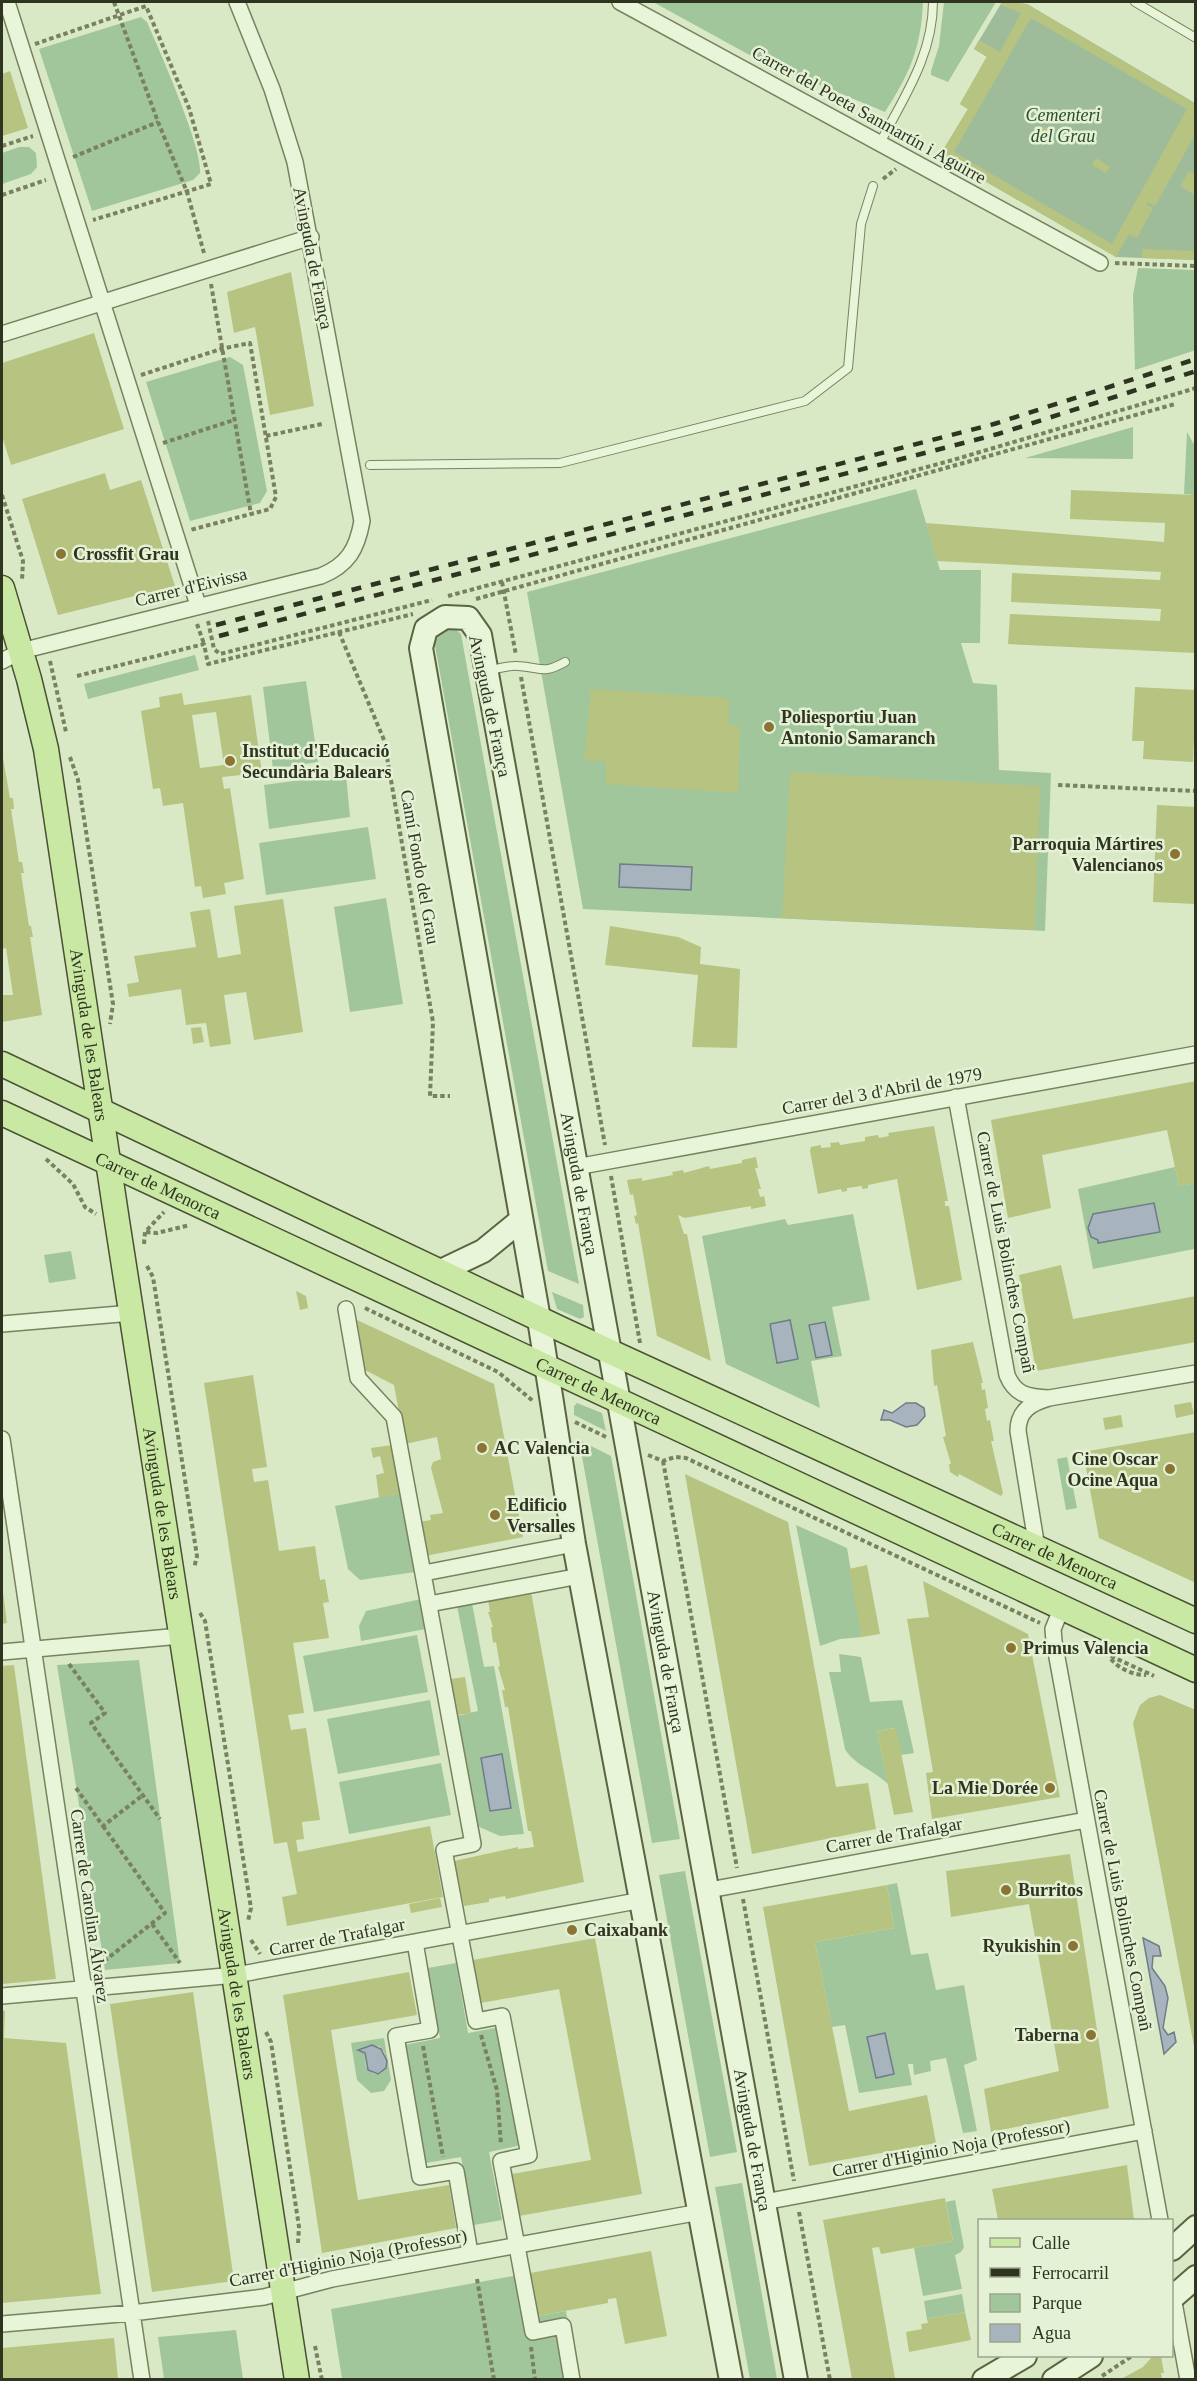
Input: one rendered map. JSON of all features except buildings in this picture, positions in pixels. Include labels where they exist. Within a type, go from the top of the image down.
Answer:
[{"type":"main road","name":"Avinguda de les Balears","points":[[2,588],[11,656],[46,749],[85,1019],[103,1113],[181,1636],[236,1975],[297,2379]]},
{"type":"main road","name":"Avinguda de França","points":[[732,2379],[574,1544],[544,1367],[539,1319],[421,648],[426,628],[445,617],[468,618],[480,635],[796,2379]]},
{"type":"main road","name":"Carrer de Menorca","points":[[2,1064],[539,1319],[1196,1621]]},
{"type":"main road","name":"Carrer de Menorca","points":[[2,1113],[1196,1670]]},
{"type":"main road","points":[[439,1272],[483,1251],[521,1220]]},
{"type":"main road","points":[[1173,2248],[1196,2227]]},
{"type":"main road","points":[[1173,2294],[1196,2277]]},
{"type":"main road","points":[[984,2379],[1022,2357]]},
{"type":"main road","points":[[1054,2379],[1088,2357]]},
{"type":"street","points":[[7,2],[57,164],[202,610]]},
{"type":"street","name":"Avinguda de França","points":[[237,2],[285,130],[311,237],[362,521]]},
{"type":"street","name":"Carrer del Poeta Sanmartín i Aguirre","points":[[620,2],[1100,263]]},
{"type":"street","points":[[2,334],[311,237]]},
{"type":"street","name":"Carrer d'Eivissa","points":[[11,656],[202,610],[321,576],[339,568],[346,561],[359,536],[362,521]]},
{"type":"street","name":"Carrer del 3 d'Abril de 1979","points":[[576,1167],[1196,1054]]},
{"type":"street","name":"Carrer de Luis Bolinches Compañ","points":[[956,1096],[1007,1374],[1015,1391],[1024,1395],[1049,1398]]},
{"type":"street","points":[[346,1309],[358,1378],[394,1417],[424,1573],[473,1844],[444,1850],[459,1934],[476,2021],[502,2016],[529,2155],[501,2161],[533,2332],[562,2326],[572,2379]]},
{"type":"street","points":[[2,1324],[132,1313]]},
{"type":"street","points":[[1037,1548],[1018,1420],[1028,1408],[1049,1398],[1196,1373]]},
{"type":"street","name":"Carrer de Carolina Álvarez","points":[[2,1439],[142,2379]]},
{"type":"street","points":[[424,1573],[574,1544]]},
{"type":"street","points":[[429,1604],[580,1576]]},
{"type":"street","name":"Carrer de Luis Bolinches Compañ","points":[[1062,1607],[1053,1629],[1054,1641],[1160,2219]]},
{"type":"street","points":[[2,1652],[181,1636]]},
{"type":"street","name":"Carrer de Trafalgar","points":[[709,1890],[1086,1820]]},
{"type":"street","name":"Carrer de Trafalgar","points":[[2,1996],[236,1975],[642,1900]]},
{"type":"street","points":[[415,1942],[430,2030],[396,2036],[420,2177],[456,2171],[470,2253]]},
{"type":"street","name":"Carrer d'Higinio Noja (Professor)","points":[[764,2202],[1144,2131]]},
{"type":"street","name":"Carrer d'Higinio Noja (Professor)","points":[[2,2324],[132,2313],[285,2293],[332,2279],[700,2212]]},
{"type":"street","points":[[1173,2300],[1188,2379]]},
{"type":"lane","points":[[880,143],[923,61],[930,38],[933,2]]},
{"type":"lane","points":[[1135,2],[1196,38]]},
{"type":"lane","points":[[370,465],[560,464],[805,401],[848,368],[861,224],[873,186]]},
{"type":"lane","points":[[487,671],[519,666],[541,671],[551,670],[565,662]]},
{"type":"path","points":[[114,2],[158,122],[187,192],[208,268],[251,514]]},
{"type":"path","points":[[28,46],[146,6],[189,108],[211,184],[90,221]]},
{"type":"path","points":[[57,164],[158,122]]},
{"type":"path","points":[[2,146],[33,135]]},
{"type":"path","points":[[873,186],[908,158]]},
{"type":"path","points":[[2,195],[48,180]]},
{"type":"path","points":[[1100,263],[1196,266]]},
{"type":"path","points":[[140,375],[221,349],[250,343],[276,497],[270,509],[190,530]]},
{"type":"path","points":[[444,597],[953,460],[1196,388]]},
{"type":"path","points":[[471,600],[1175,404]]},
{"type":"path","points":[[161,443],[234,420]]},
{"type":"path","points":[[266,436],[322,424]]},
{"type":"path","points":[[502,582],[606,1147]]},
{"type":"path","points":[[202,610],[214,649],[220,654],[433,600]]},
{"type":"path","points":[[77,676],[204,644],[208,664],[416,614]]},
{"type":"path","name":"Camí Fondo del Grau","points":[[339,632],[384,740],[433,1022],[430,1096],[450,1096]]},
{"type":"path","points":[[50,659],[60,655]]},
{"type":"path","points":[[1058,785],[1196,791]]},
{"type":"path","points":[[44,1157],[73,1184],[90,1212]]},
{"type":"path","points":[[610,1173],[640,1345]]},
{"type":"path","points":[[144,1252],[145,1232]]},
{"type":"path","points":[[145,1261],[153,1277],[197,1556],[192,1576]]},
{"type":"path","points":[[574,1421],[608,1438]]},
{"type":"path","points":[[666,1448],[669,1458]]},
{"type":"path","points":[[655,1458],[663,1461],[669,1458],[686,1458],[1038,1623]]},
{"type":"path","points":[[663,1461],[738,1871]]},
{"type":"path","points":[[196,1607],[205,1621],[251,1908],[247,1925]]},
{"type":"path","points":[[1108,1656],[1147,1674],[1134,1674],[1125,1670],[1116,1665],[1108,1656]]},
{"type":"path","points":[[69,1664],[105,1713],[91,1723],[160,1819]]},
{"type":"path","points":[[76,1788],[165,1913],[104,1962]]},
{"type":"path","points":[[103,1826],[143,1795]]},
{"type":"path","points":[[743,1900],[794,2182]]},
{"type":"path","points":[[152,1924],[180,1963]]},
{"type":"path","points":[[248,1931],[249,1938],[262,1958],[265,1970]]},
{"type":"path","points":[[476,2021],[497,2090],[501,2127],[501,2161]]},
{"type":"path","points":[[263,2026],[271,2042],[299,2227],[298,2252]]},
{"type":"path","points":[[421,2032],[446,2173]]},
{"type":"path","points":[[799,2211],[830,2379]]},
{"type":"path","points":[[477,2279],[494,2379]]},
{"type":"path","points":[[533,2332],[531,2345],[535,2379]]},
{"type":"path","points":[[313,2343],[317,2351],[322,2379]]},
{"type":"path","points":[[1096,2379],[1129,2357]]},
{"type":"green space","points":[[653,2],[923,2],[920,33],[913,60],[885,112],[755,58]]},
{"type":"green space","points":[[944,2],[996,2],[948,82],[931,75],[939,46]]},
{"type":"green space","name":"Cementeri del Grau","points":[[1002,2],[1027,4],[1195,103],[1195,260],[1116,257],[940,155],[968,109],[960,104],[987,57],[974,49]]},
{"type":"green space","points":[[141,17],[147,22],[188,122],[199,160],[200,173],[193,180],[92,211],[39,49]]},
{"type":"green space","points":[[19,147],[29,147],[36,153],[37,167],[31,174],[2,184],[2,153]]},
{"type":"green space","points":[[1138,268],[1195,270],[1196,350],[1135,370],[1133,295]]},
{"type":"green space","points":[[230,357],[243,365],[267,491],[260,503],[190,521],[146,382]]},
{"type":"green space","points":[[1133,427],[1133,459],[1025,458]]},
{"type":"green space","points":[[1187,432],[1195,446],[1195,495],[1184,494]]},
{"type":"green space","name":"Poliesportiu Juan Antonio Samaranch","points":[[916,489],[940,570],[981,570],[980,643],[961,643],[973,683],[997,685],[999,770],[1051,773],[1045,931],[583,909],[527,592]]},
{"type":"green space","points":[[444,625],[453,627],[461,634],[579,1284],[548,1271],[434,640],[437,632]]},
{"type":"green space","points":[[195,655],[199,670],[88,699],[84,684]]},
{"type":"green space","points":[[306,681],[318,762],[273,769],[263,687]]},
{"type":"green space","points":[[346,774],[350,817],[269,829],[264,785]]},
{"type":"green space","points":[[368,827],[376,879],[266,895],[259,843]]},
{"type":"green space","points":[[386,898],[403,1004],[350,1012],[334,907]]},
{"type":"green space","points":[[1175,1167],[1179,1186],[1195,1183],[1194,1249],[1093,1269],[1078,1189]]},
{"type":"green space","points":[[853,1214],[870,1300],[832,1307],[842,1356],[811,1361],[820,1408],[726,1364],[702,1236],[785,1219],[788,1225]]},
{"type":"green space","points":[[71,1251],[76,1279],[49,1283],[44,1255]]},
{"type":"green space","points":[[552,1292],[583,1305],[584,1317],[580,1319],[557,1309]]},
{"type":"green space","points":[[577,1403],[602,1413],[606,1431],[574,1415],[574,1406]]},
{"type":"green space","points":[[579,1440],[611,1456],[680,1839],[652,1843]]},
{"type":"green space","points":[[1067,1457],[1077,1508],[1066,1510],[1057,1459]]},
{"type":"green space","points":[[401,1493],[415,1572],[360,1580],[348,1569],[335,1506]]},
{"type":"green space","points":[[796,1525],[847,1548],[862,1637],[840,1639],[820,1646]]},
{"type":"green space","points":[[421,1599],[426,1629],[361,1641],[359,1626],[366,1611]]},
{"type":"green space","points":[[472,1603],[484,1667],[494,1666],[524,1834],[500,1836],[477,1826],[457,1716],[478,1711],[457,1606]]},
{"type":"green space","points":[[417,1635],[428,1692],[314,1712],[303,1656]]},
{"type":"green space","points":[[839,1654],[861,1657],[870,1702],[902,1700],[914,1753],[901,1755],[895,1728],[877,1731],[888,1784],[853,1759],[845,1749],[829,1672],[841,1672]]},
{"type":"green space","points":[[139,1660],[180,1963],[105,1970],[57,1665]]},
{"type":"green space","points":[[430,1700],[440,1755],[338,1774],[327,1719]]},
{"type":"green space","points":[[441,1763],[451,1815],[349,1834],[339,1782]]},
{"type":"green space","points":[[685,1871],[737,2152],[710,2157],[659,1875]]},
{"type":"green space","points":[[897,1883],[911,1955],[928,1953],[936,1990],[964,1985],[977,2060],[964,2065],[977,2131],[963,2133],[946,2058],[930,2061],[931,2071],[914,2075],[913,2064],[908,2064],[912,2085],[859,2093],[845,2025],[832,2027],[815,1942],[894,1928],[887,1885]]},
{"type":"green space","points":[[456,1963],[468,2033],[500,2027],[522,2145],[489,2152],[502,2220],[474,2225],[461,2157],[426,2163],[404,2045],[440,2038],[428,1968]]},
{"type":"green space","points":[[384,2038],[391,2080],[384,2091],[371,2093],[357,2080],[351,2043]],"holes":[[[379,2046],[384,2052],[387,2064],[381,2073],[374,2074],[366,2067],[364,2052]]]},
{"type":"green space","points":[[742,2183],[777,2379],[750,2379],[715,2187]]},
{"type":"green space","points":[[955,2200],[964,2247],[955,2255],[962,2289],[923,2296],[914,2248],[953,2241],[946,2202]]},
{"type":"green space","points":[[530,2273],[538,2316],[566,2311],[578,2379],[342,2379],[331,2309]]},
{"type":"green space","points":[[962,2294],[965,2312],[927,2319],[924,2301]]},
{"type":"green space","points":[[236,2330],[243,2379],[164,2379],[158,2337]]},
{"type":"water","points":[[620,864],[692,867],[691,890],[619,887]]},
{"type":"water","points":[[1154,1203],[1160,1232],[1098,1243],[1098,1240],[1091,1237],[1088,1228],[1093,1214]]},
{"type":"water","points":[[790,1320],[798,1359],[777,1363],[770,1324]]},
{"type":"water","points":[[825,1322],[832,1355],[816,1358],[809,1325]]},
{"type":"water","points":[[906,1403],[916,1403],[924,1408],[925,1416],[917,1425],[906,1427],[890,1420],[881,1420],[884,1410],[892,1413]]},
{"type":"water","points":[[502,1754],[511,1808],[490,1811],[481,1758]]},
{"type":"water","points":[[1143,1938],[1159,1946],[1161,1956],[1153,1956],[1152,1968],[1165,1986],[1168,1998],[1163,2028],[1168,2035],[1174,2032],[1176,2042],[1164,2054]]},
{"type":"water","points":[[885,2033],[894,2074],[876,2078],[867,2037]]},
{"type":"water","points":[[372,2045],[381,2049],[387,2061],[386,2068],[378,2074],[368,2070],[365,2053],[358,2050]]},
{"type":"railway","points":[[216,625],[994,424],[1196,359]]},
{"type":"railway","points":[[219,636],[998,434],[1196,371]]},
{"type":"place","name":"Crossfit Grau","points":[[61,554]]},
{"type":"place","name":"Poliesportiu Juan Antonio Samaranch","points":[[769,727]]},
{"type":"place","name":"Institut d'Educació Secundària Balears","points":[[230,761]]},
{"type":"place","name":"Parroquia Mártires Valencianos","points":[[1175,854]]},
{"type":"place","name":"AC Valencia","points":[[482,1448]]},
{"type":"place","name":"Cine Oscar Ocine Aqua","points":[[1170,1469]]},
{"type":"place","name":"Edificio Versalles","points":[[495,1515]]},
{"type":"place","name":"Primus Valencia","points":[[1011,1648]]},
{"type":"place","name":"La Mie Dorée","points":[[1050,1788]]},
{"type":"place","name":"Burritos","points":[[1006,1890]]},
{"type":"place","name":"Caixabank","points":[[572,1930]]},
{"type":"place","name":"Ryukishin","points":[[1073,1946]]},
{"type":"place","name":"Taberna","points":[[1091,2035]]}]
